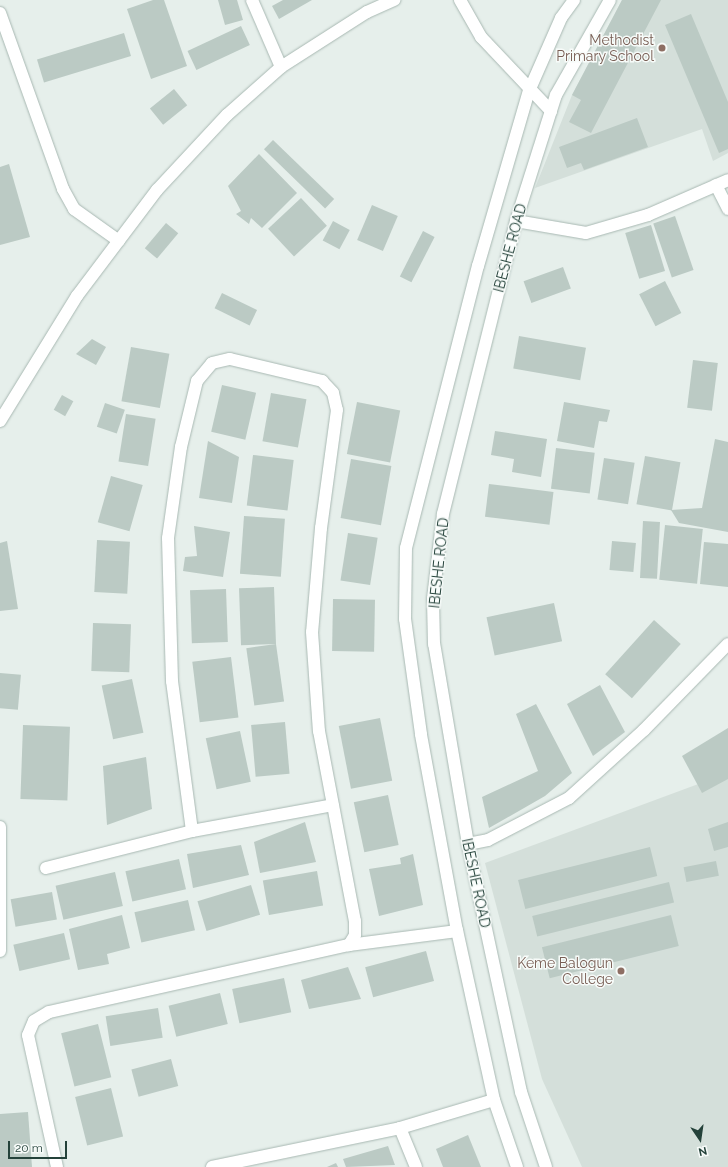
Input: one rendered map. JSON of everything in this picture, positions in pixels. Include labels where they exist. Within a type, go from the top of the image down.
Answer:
[{"type":"street","points":[[252,0],[282,67]]},
{"type":"street","points":[[0,421],[77,296],[157,190],[227,115],[282,67],[367,12],[394,0]]},
{"type":"street","points":[[460,0],[481,37],[529,91],[551,111]]},
{"type":"street","name":"IBESHE ROAD","points":[[517,1167],[494,1100],[458,932],[404,619],[406,548],[478,266],[529,91],[561,18],[574,0]]},
{"type":"street","name":"IBESHE ROAD","points":[[546,1167],[520,1092],[468,844],[434,644],[433,599],[443,514],[516,221],[551,111],[583,42],[610,0]]},
{"type":"street","points":[[0,13],[63,189],[80,214],[119,240]]},
{"type":"street","points":[[516,221],[586,233],[648,215],[728,180]]},
{"type":"street","points":[[716,186],[728,209]]},
{"type":"street","points":[[192,831],[172,681],[168,538],[181,447],[197,381],[212,363],[230,359],[322,381],[333,393],[338,410],[321,528],[312,632],[319,731],[356,921],[355,935],[348,945]]},
{"type":"street","points":[[468,844],[488,840],[569,798],[644,730],[728,644]]},
{"type":"street","points":[[46,868],[192,831],[333,805]]},
{"type":"street","points":[[0,827],[0,951]]},
{"type":"street","points":[[57,1167],[28,1035],[34,1021],[49,1012],[348,945],[458,932]]},
{"type":"street","points":[[212,1167],[260,1162],[400,1128],[494,1100]]},
{"type":"street","points":[[400,1128],[416,1167]]},
{"type":"shaded area","name":"Methodist Primary School","points":[[622,0],[728,0],[728,153],[713,161],[702,129],[535,188],[572,95]]},
{"type":"shaded area","name":"Keme Balogun College","points":[[728,773],[728,1167],[582,1167],[542,1079],[485,863]]},
{"type":"building","points":[[153,0],[164,0],[187,66],[151,79],[127,9]]},
{"type":"building","points":[[218,0],[237,0],[243,20],[225,25]]},
{"type":"building","points":[[283,0],[312,0],[279,19],[272,6]]},
{"type":"building","points":[[622,0],[661,0],[591,133],[569,122],[581,100],[572,95]]},
{"type":"building","points":[[691,14],[728,102],[728,149],[719,153],[665,25]]},
{"type":"building","points":[[241,26],[250,45],[196,70],[188,51]]},
{"type":"building","points":[[124,33],[131,56],[44,83],[37,60]]},
{"type":"building","points":[[174,89],[187,105],[163,125],[150,109]]},
{"type":"building","points":[[637,118],[648,147],[584,170],[581,163],[567,168],[559,147]]},
{"type":"building","points":[[273,140],[334,199],[325,208],[264,149]]},
{"type":"building","points":[[259,154],[297,193],[262,228],[251,218],[249,224],[236,214],[241,211],[228,186]]},
{"type":"building","points":[[9,164],[30,237],[0,245],[0,167]]},
{"type":"building","points":[[301,198],[327,226],[294,256],[268,229]]},
{"type":"building","points":[[372,205],[398,216],[383,251],[357,240]]},
{"type":"building","points":[[675,216],[694,270],[672,277],[653,223]]},
{"type":"building","points":[[333,221],[350,230],[339,249],[323,240]]},
{"type":"building","points":[[166,223],[178,233],[157,259],[145,248]]},
{"type":"building","points":[[651,225],[665,271],[639,279],[625,233]]},
{"type":"building","points":[[423,231],[435,237],[411,282],[400,276]]},
{"type":"building","points":[[563,267],[571,289],[531,303],[524,281]]},
{"type":"building","points":[[665,281],[681,313],[656,326],[639,294]]},
{"type":"building","points":[[222,293],[257,310],[250,325],[215,308]]},
{"type":"building","points":[[519,336],[586,348],[580,380],[513,368]]},
{"type":"building","points":[[92,339],[106,347],[96,365],[76,354]]},
{"type":"building","points":[[131,347],[169,354],[160,408],[121,401]]},
{"type":"building","points":[[693,360],[718,363],[712,411],[687,408]]},
{"type":"building","points":[[222,385],[256,393],[245,440],[211,432]]},
{"type":"building","points":[[271,393],[306,399],[298,448],[262,441]]},
{"type":"building","points":[[62,395],[73,401],[65,416],[54,410]]},
{"type":"building","points":[[357,402],[400,410],[390,462],[347,454]]},
{"type":"building","points":[[564,402],[610,410],[607,422],[599,421],[594,448],[557,441]]},
{"type":"building","points":[[105,403],[125,410],[117,433],[97,427]]},
{"type":"building","points":[[126,414],[156,419],[148,466],[118,461]]},
{"type":"building","points":[[495,431],[547,439],[541,477],[512,472],[514,459],[491,455]]},
{"type":"building","points":[[715,439],[728,442],[728,532],[679,523],[671,510],[702,508]]},
{"type":"building","points":[[208,441],[239,457],[232,503],[199,498]]},
{"type":"building","points":[[556,448],[595,453],[590,493],[551,489]]},
{"type":"building","points":[[253,455],[294,460],[287,511],[247,506]]},
{"type":"building","points":[[645,456],[680,462],[672,511],[636,504]]},
{"type":"building","points":[[604,458],[635,463],[628,504],[597,499]]},
{"type":"building","points":[[351,459],[391,466],[381,525],[341,518]]},
{"type":"building","points":[[111,476],[143,485],[129,531],[98,522]]},
{"type":"building","points":[[489,484],[554,492],[549,525],[485,517]]},
{"type":"building","points":[[244,516],[285,519],[281,577],[240,574]]},
{"type":"building","points":[[643,521],[660,522],[657,579],[640,578]]},
{"type":"building","points":[[665,525],[703,529],[697,584],[659,580]]},
{"type":"building","points":[[194,526],[230,532],[223,577],[183,571],[185,557],[197,556]]},
{"type":"building","points":[[348,533],[378,538],[370,585],[340,580]]},
{"type":"building","points":[[97,540],[130,542],[127,594],[94,592]]},
{"type":"building","points":[[7,541],[18,609],[0,611],[0,543]]},
{"type":"building","points":[[612,541],[636,543],[633,572],[609,570]]},
{"type":"building","points":[[704,542],[728,544],[728,587],[700,584]]},
{"type":"building","points":[[274,587],[276,644],[241,645],[239,588]]},
{"type":"building","points":[[226,589],[228,642],[192,643],[190,590]]},
{"type":"building","points":[[333,599],[375,600],[374,652],[332,651]]},
{"type":"building","points":[[554,603],[562,641],[495,655],[487,617]]},
{"type":"building","points":[[654,620],[681,644],[632,698],[605,674]]},
{"type":"building","points":[[93,623],[131,624],[129,672],[91,671]]},
{"type":"building","points":[[276,644],[284,701],[254,706],[246,648]]},
{"type":"building","points":[[231,657],[238,718],[200,722],[192,662]]},
{"type":"building","points":[[0,673],[21,675],[18,710],[0,708]]},
{"type":"building","points":[[132,679],[143,733],[113,739],[102,685]]},
{"type":"building","points":[[600,685],[625,732],[593,756],[567,704]]},
{"type":"building","points":[[536,704],[572,773],[545,796],[489,828],[482,797],[538,771],[516,714]]},
{"type":"building","points":[[380,718],[392,781],[351,789],[339,726]]},
{"type":"building","points":[[285,722],[290,774],[256,777],[251,725]]},
{"type":"building","points":[[23,725],[70,727],[67,801],[20,799]]},
{"type":"building","points":[[728,728],[728,779],[702,793],[682,756]]},
{"type":"building","points":[[240,731],[251,782],[217,789],[206,738]]},
{"type":"building","points":[[146,757],[152,809],[107,825],[103,766]]},
{"type":"building","points":[[388,795],[399,845],[364,852],[354,802]]},
{"type":"building","points":[[305,822],[316,862],[260,873],[254,842]]},
{"type":"building","points":[[728,822],[728,847],[714,851],[708,829]]},
{"type":"building","points":[[241,845],[249,875],[193,888],[187,854]]},
{"type":"building","points":[[650,847],[657,876],[525,909],[518,880]]},
{"type":"building","points":[[413,854],[423,905],[379,916],[369,869],[401,864],[400,858]]},
{"type":"building","points":[[179,859],[186,889],[132,902],[125,871]]},
{"type":"building","points":[[716,861],[719,876],[686,882],[684,867]]},
{"type":"building","points":[[317,871],[323,905],[269,915],[263,881]]},
{"type":"building","points":[[115,872],[123,906],[63,920],[56,886]]},
{"type":"building","points":[[669,882],[674,902],[537,936],[532,916]]},
{"type":"building","points":[[251,885],[260,915],[207,931],[197,901]]},
{"type":"building","points":[[52,892],[57,920],[16,927],[11,899]]},
{"type":"building","points":[[188,900],[195,930],[141,943],[134,912]]},
{"type":"building","points":[[122,915],[130,948],[107,954],[109,964],[78,970],[69,929]]},
{"type":"building","points":[[671,915],[679,946],[550,978],[542,947]]},
{"type":"building","points":[[64,933],[70,959],[19,971],[13,945]]},
{"type":"building","points":[[426,951],[434,981],[373,997],[365,967]]},
{"type":"building","points":[[348,967],[361,999],[309,1009],[301,980]]},
{"type":"building","points":[[284,978],[291,1012],[239,1023],[232,989]]},
{"type":"building","points":[[220,993],[228,1024],[176,1037],[169,1006]]},
{"type":"building","points":[[158,1008],[163,1038],[110,1046],[106,1016]]},
{"type":"building","points":[[98,1024],[111,1077],[74,1087],[61,1033]]},
{"type":"building","points":[[171,1059],[178,1086],[139,1097],[131,1070]]},
{"type":"building","points":[[111,1088],[123,1137],[87,1145],[75,1097]]},
{"type":"building","points":[[28,1112],[32,1167],[0,1167],[0,1114]]},
{"type":"building","points":[[468,1135],[481,1167],[443,1167],[436,1149]]},
{"type":"building","points":[[388,1146],[395,1165],[346,1167],[343,1159]]},
{"type":"building","points":[[336,1163],[338,1167],[327,1167]]},
{"type":"place","name":"Methodist Primary School","points":[[662,48]]},
{"type":"place","name":"Keme Balogun College","points":[[621,971]]}]
